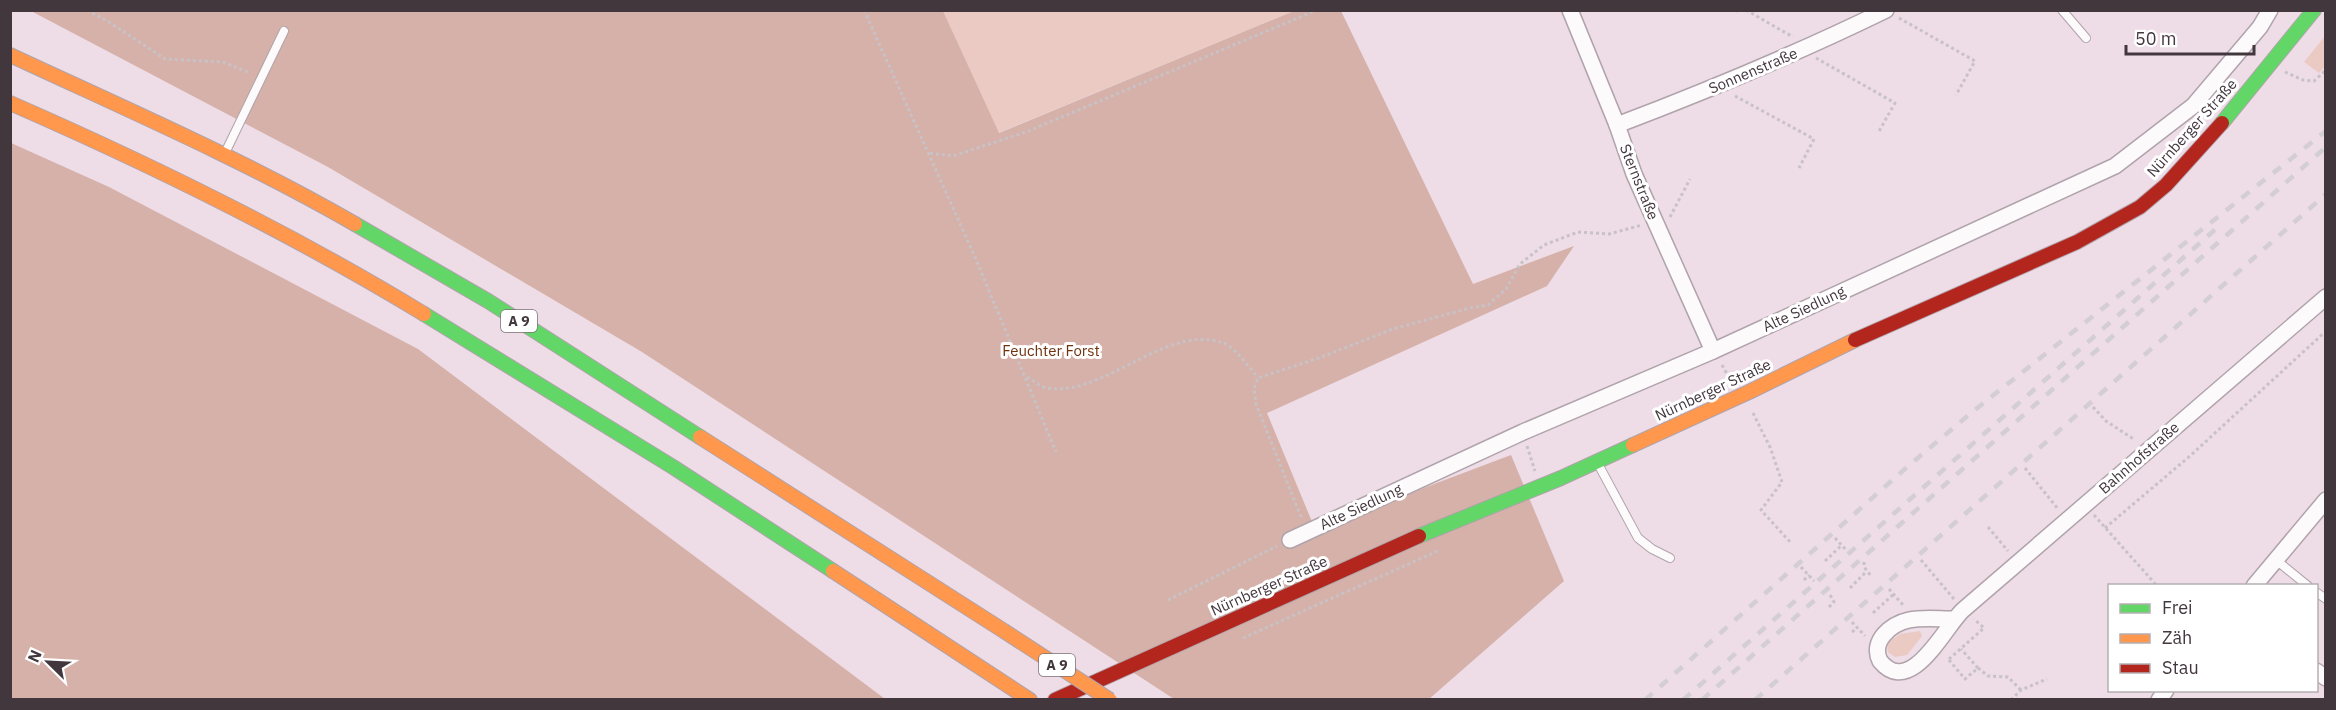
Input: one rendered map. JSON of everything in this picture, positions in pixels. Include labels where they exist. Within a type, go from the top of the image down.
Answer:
[{"type":"main road","name":"Nürnberger Straße","points":[[1055,699],[1456,521],[1597,462],[1749,392],[1830,351],[2077,242],[2140,207],[2188,162],[2314,10]]},
{"type":"main road","name":"A 9","points":[[10,55],[224,154],[317,202],[488,302],[1110,699]]},
{"type":"main road","points":[[10,103],[133,157],[316,250],[673,468],[1030,699]]},
{"type":"street","name":"Sternstraße","points":[[1570,10],[1617,125],[1634,174],[1713,351]]},
{"type":"street","name":"Alte Siedlung","points":[[1290,540],[1523,432],[1713,351],[2115,166],[2193,106],[2260,27],[2270,10]]},
{"type":"street","name":"Sonnenstraße","points":[[1617,125],[1718,86],[1891,13]]},
{"type":"street","name":"Bahnhofstraße","points":[[1958,614],[1911,619],[1894,627],[1882,637],[1878,645],[1880,661],[1893,671],[1909,670],[1918,665],[1936,645],[1958,614],[2325,297]]},
{"type":"street","points":[[2255,584],[2325,500]]},
{"type":"lane","points":[[2062,10],[2086,38]]},
{"type":"lane","points":[[224,154],[284,31]]},
{"type":"lane","points":[[1597,462],[1638,538],[1652,549],[1670,558]]},
{"type":"lane","points":[[2276,560],[2307,584]]},
{"type":"path","points":[[87,10],[165,59],[223,62],[261,78]]},
{"type":"path","points":[[864,10],[930,153],[1026,376],[1056,452]]},
{"type":"path","points":[[930,153],[954,156],[1026,132],[1317,10]]},
{"type":"path","points":[[1746,10],[1810,47],[1813,56],[1895,103],[1878,133]]},
{"type":"path","points":[[1891,13],[1975,61],[1956,95]]},
{"type":"path","points":[[2272,62],[2303,80],[2314,81],[2325,70]]},
{"type":"path","points":[[1718,86],[1814,140],[1799,168]]},
{"type":"path","points":[[1258,378],[1319,358],[1393,329],[1488,305],[1506,289],[1520,264],[1544,245],[1578,231],[1609,234],[1666,225],[1690,179]]},
{"type":"path","points":[[2105,528],[2190,456],[2325,331]]},
{"type":"path","points":[[1026,376],[1045,388],[1072,387],[1123,369],[1166,346],[1204,339],[1228,345],[1258,378]]},
{"type":"path","points":[[1258,378],[1254,389],[1256,404],[1307,532]]},
{"type":"path","points":[[2093,407],[2106,421],[2149,449]]},
{"type":"path","points":[[1753,413],[1770,447],[1782,482],[1761,510],[1791,543]]},
{"type":"path","points":[[1523,432],[1541,486]]},
{"type":"path","points":[[1533,466],[1540,462]]},
{"type":"path","points":[[2025,468],[2066,520]]},
{"type":"path","points":[[2093,513],[2156,584]]},
{"type":"path","points":[[1988,527],[2018,562]]},
{"type":"path","points":[[1835,538],[1847,551]]},
{"type":"path","points":[[1168,600],[1290,540]]},
{"type":"path","points":[[1825,561],[1842,545]]},
{"type":"path","points":[[1921,560],[1958,614],[1984,628],[1949,659],[1965,679],[1978,668]]},
{"type":"path","points":[[1864,562],[1863,567],[1871,576]]},
{"type":"path","points":[[1801,567],[1814,581]]},
{"type":"path","points":[[1850,588],[1867,571]]},
{"type":"path","points":[[1804,580],[1809,575]]},
{"type":"path","points":[[1889,589],[1902,603]]},
{"type":"path","points":[[1829,593],[1838,605]]},
{"type":"path","points":[[1873,613],[1894,594]]},
{"type":"path","points":[[1829,607],[1834,602]]},
{"type":"path","points":[[1852,622],[1865,636]]},
{"type":"path","points":[[1852,632],[1857,628]]},
{"type":"path","points":[[1961,649],[1988,676],[2008,677],[2021,690]]},
{"type":"path","points":[[2011,699],[2021,690],[2047,679]]},
{"type":"shaded area","points":[[943,11],[1294,11],[998,133]]},
{"type":"shaded area","points":[[2325,36],[2325,66],[2319,73],[2304,62]]},
{"type":"shaded area","points":[[1920,631],[1922,636],[1907,655],[1895,657],[1888,652],[1887,643],[1900,634]]},
{"type":"green space","name":"Feuchter Forst","points":[[31,11],[943,11],[999,133],[1294,11],[1341,11],[1473,284],[1574,246],[1547,286],[1267,413],[1315,529],[1511,455],[1564,581],[1429,699],[1174,699],[642,352],[328,167]]},
{"type":"green space","points":[[11,143],[109,187],[418,349],[885,699],[11,699]]},
{"type":"railway","points":[[1645,700],[1971,413],[2326,131]]},
{"type":"railway","points":[[1702,700],[2326,147]]},
{"type":"railway","points":[[1755,700],[2326,194]]},
{"type":"railway","points":[[1683,700],[2218,227]]},
{"type":"traffic: fast","points":[[2222,123],[2314,10]]},
{"type":"traffic: fast","points":[[355,224],[488,301],[700,437]]},
{"type":"traffic: fast","points":[[424,314],[673,467],[833,571]]},
{"type":"traffic: fast","points":[[1419,536],[1561,478],[1633,445]]},
{"type":"traffic: slow","points":[[10,55],[271,178],[355,224]]},
{"type":"traffic: slow","points":[[10,103],[220,201],[374,284],[424,314]]},
{"type":"traffic: slow","points":[[1633,445],[1855,340]]},
{"type":"traffic: slow","points":[[700,437],[1004,631]]},
{"type":"traffic: slow","points":[[833,571],[1030,700]]},
{"type":"traffic: slow","points":[[1004,631],[1110,700]]},
{"type":"traffic: jam","points":[[1855,340],[2077,242],[2140,207],[2166,185],[2222,123]]},
{"type":"traffic: jam","points":[[1055,700],[1419,536]]}]
